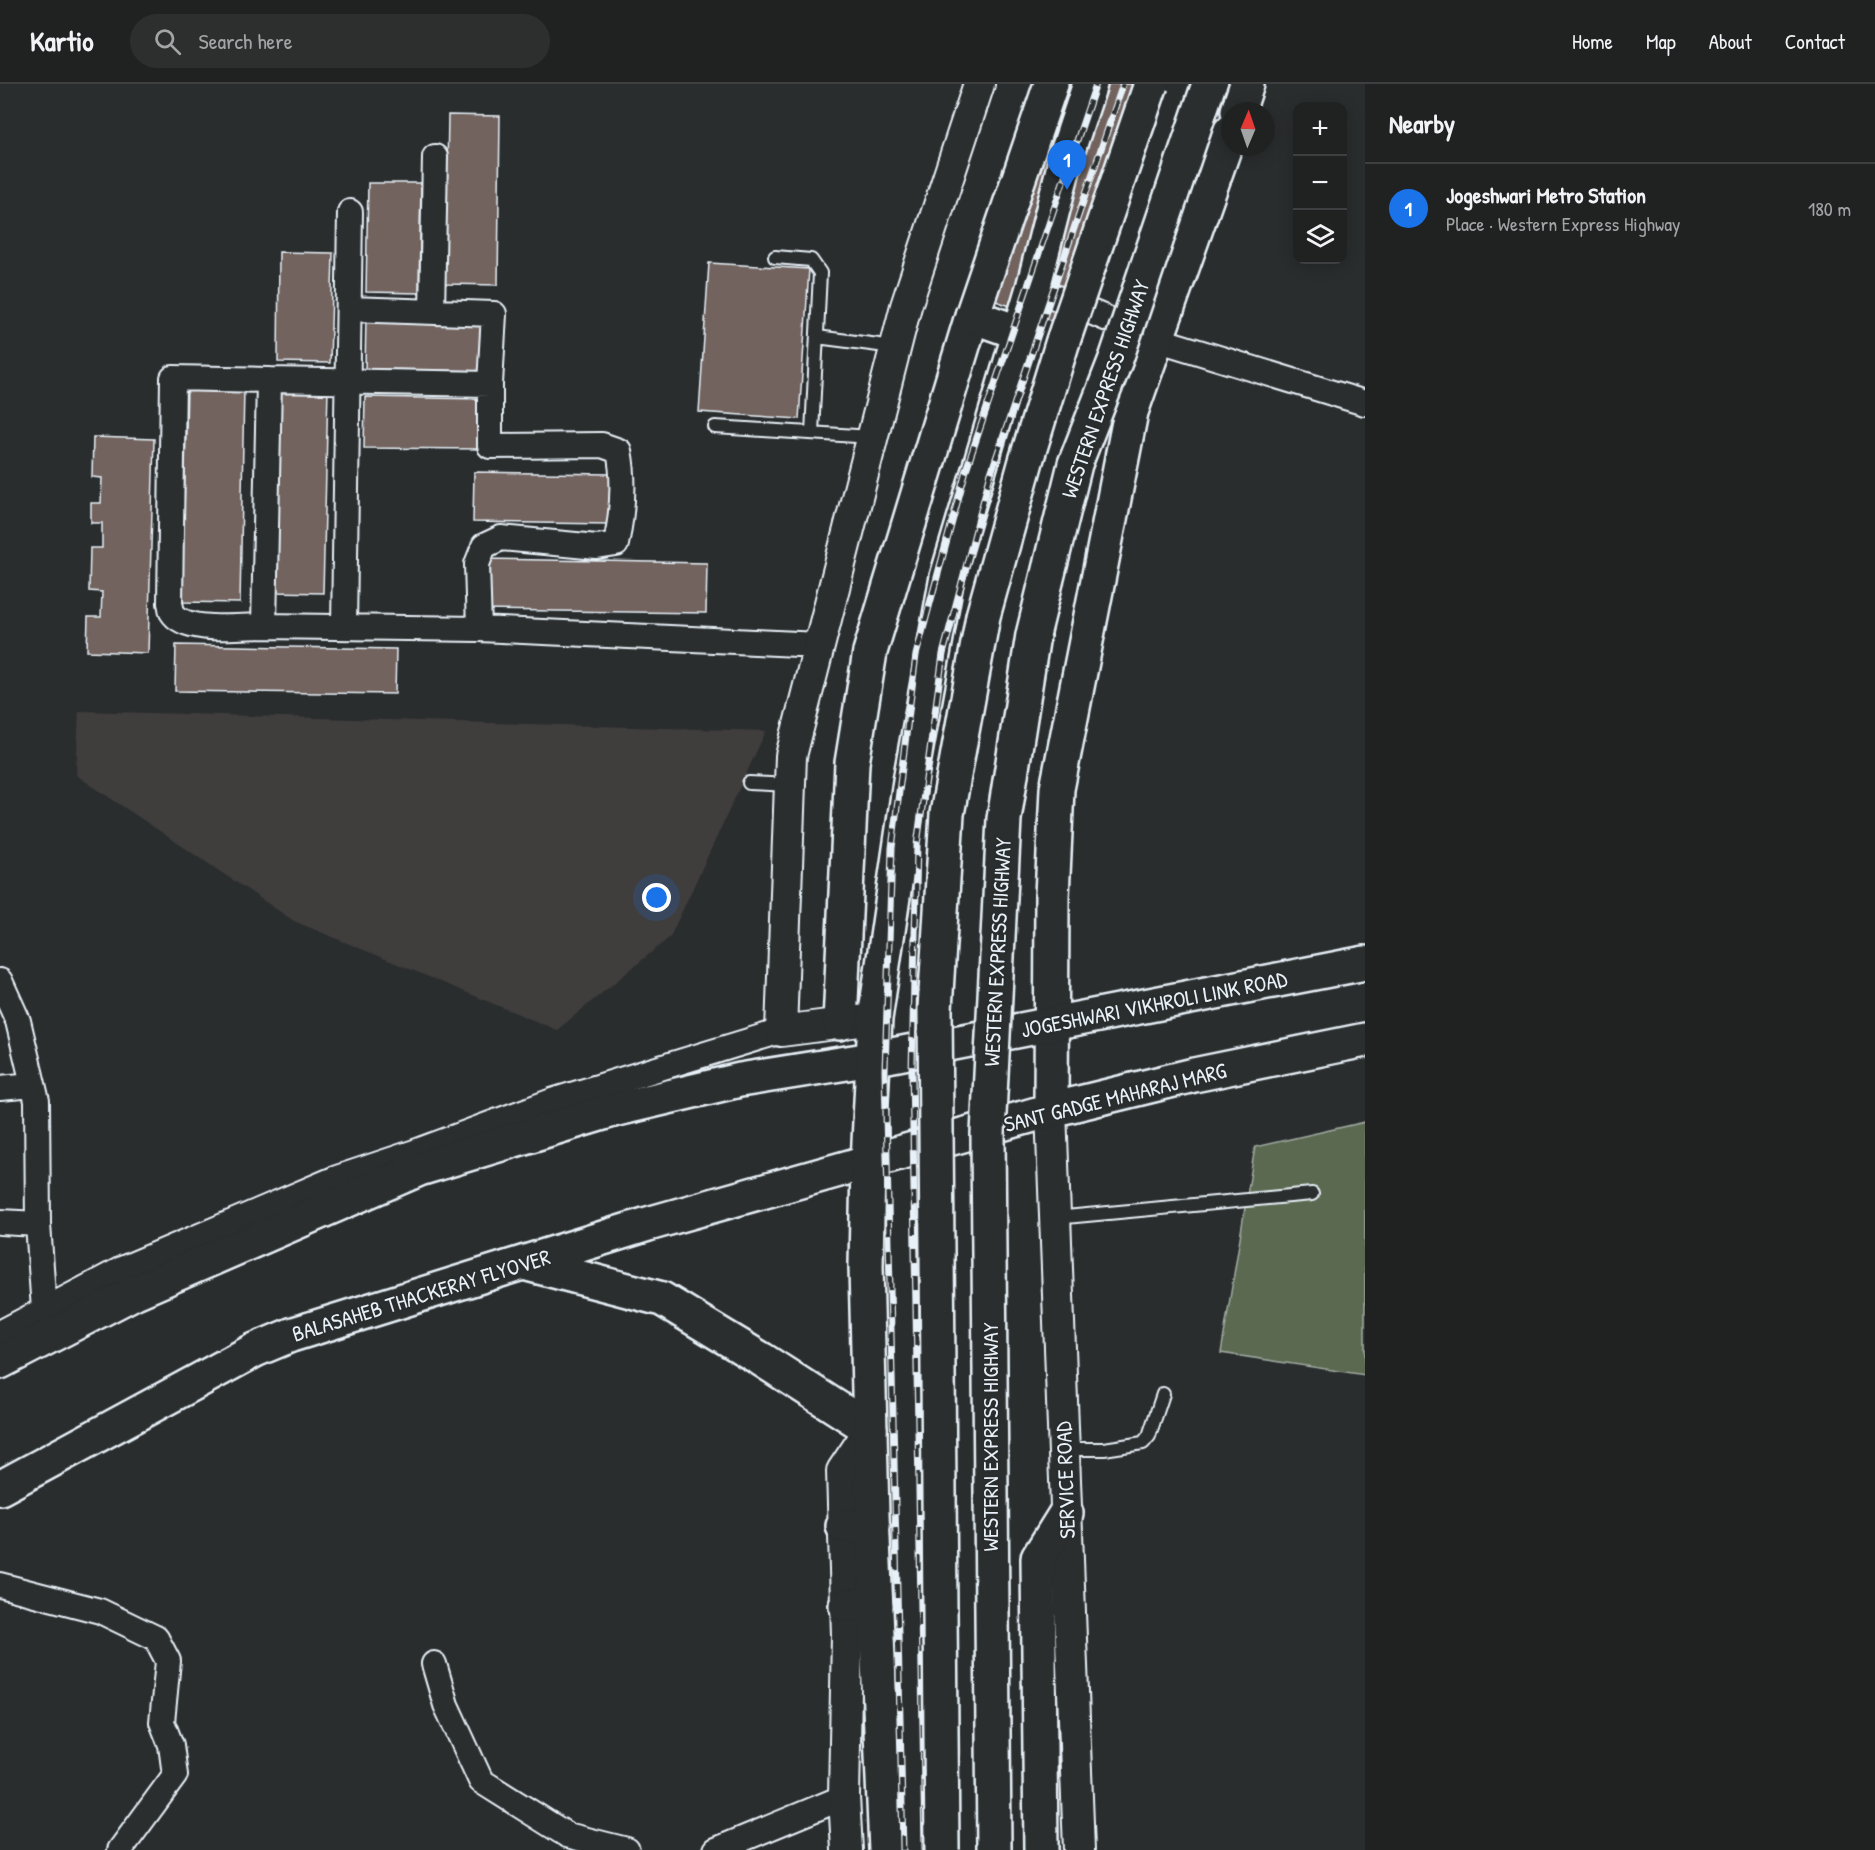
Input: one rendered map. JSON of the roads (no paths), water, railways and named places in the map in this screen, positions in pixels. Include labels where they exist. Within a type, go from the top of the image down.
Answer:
[{"type":"main road","points":[[840,1023],[852,763],[870,652],[972,316],[1051,84]]},
{"type":"main road","points":[[886,1850],[861,1605],[858,1527],[870,1429],[866,1266],[875,1019],[910,781],[947,577],[1033,288],[1068,150],[1090,84]]},
{"type":"main road","points":[[942,1850],[935,1009],[947,814],[983,616],[1026,461],[1062,344],[1151,84]]},
{"type":"main road","name":"WESTERN EXPRESS HIGHWAY","points":[[994,1850],[988,1134],[1004,819],[1033,635],[1074,464],[1116,359],[1209,84]]},
{"type":"main road","points":[[1241,102],[1247,84]]},
{"type":"main road","points":[[1052,1110],[1052,896],[1057,789],[1131,412],[1221,156]]},
{"type":"main road","points":[[972,316],[1020,333]]},
{"type":"main road","name":"JOGESHWARI VIKHROLI LINK ROAD","points":[[872,1059],[1365,963]]},
{"type":"main road","name":"SANT GADGE MAHARAJ MARG","points":[[868,1163],[1052,1110],[1194,1075],[1365,1040]]},
{"type":"main road","points":[[0,1362],[135,1292],[182,1258],[419,1169],[613,1110],[740,1080],[872,1059]]},
{"type":"main road","name":"BALASAHEB THACKERAY FLYOVER","points":[[0,1488],[255,1350],[291,1335],[648,1224],[868,1163]]},
{"type":"main road","points":[[524,1263],[662,1299],[870,1429]]},
{"type":"main road","points":[[1041,1850],[1038,1558],[1066,1513]]},
{"type":"street","points":[[781,1031],[791,756],[906,306],[974,85]]},
{"type":"street","points":[[432,312],[435,157]]},
{"type":"street","points":[[344,627],[350,212]]},
{"type":"street","points":[[1033,288],[1156,339],[1365,403]]},
{"type":"street","points":[[350,309],[494,314],[489,446],[602,445],[619,451],[621,462],[620,522],[616,544],[597,547],[501,538],[484,546],[477,564],[479,629]]},
{"type":"street","points":[[490,384],[173,378],[170,603],[172,612],[185,623],[199,626],[479,629],[819,645]]},
{"type":"street","points":[[264,626],[269,380]]},
{"type":"street","points":[[0,981],[18,1021],[37,1101],[38,1224],[44,1310]]},
{"type":"street","points":[[0,1333],[124,1268],[182,1258],[334,1179],[552,1101],[781,1031],[875,1019]]},
{"type":"street","points":[[0,1088],[33,1085]]},
{"type":"street","name":"SERVICE ROAD","points":[[1052,1110],[1079,1850]]},
{"type":"street","points":[[0,1222],[38,1224]]},
{"type":"street","points":[[0,1585],[100,1611],[156,1638],[168,1661],[162,1722],[171,1745],[176,1774],[120,1850]]},
{"type":"street","points":[[847,1850],[844,1797],[861,1605]]},
{"type":"street","points":[[434,1664],[447,1705],[481,1781],[567,1835],[627,1850]]},
{"type":"street","points":[[716,1850],[844,1797]]},
{"type":"lane","points":[[775,257],[811,260],[820,273],[812,433]]},
{"type":"lane","points":[[817,338],[895,347]]},
{"type":"lane","points":[[715,427],[872,437]]},
{"type":"lane","points":[[749,783],[790,785]]},
{"type":"lane","points":[[1055,1218],[1312,1194]]},
{"type":"lane","points":[[1064,1449],[1104,1449],[1143,1443],[1149,1436],[1163,1394]]},
{"type":"railway","points":[[903,1850],[885,1071],[892,848],[916,655],[966,470],[1096,84]]},
{"type":"railway","points":[[925,1850],[912,1070],[917,845],[943,654],[990,476],[1123,84]]},
{"type":"place","name":"Jogeshwari Metro Station","points":[[1067,190]]}]
